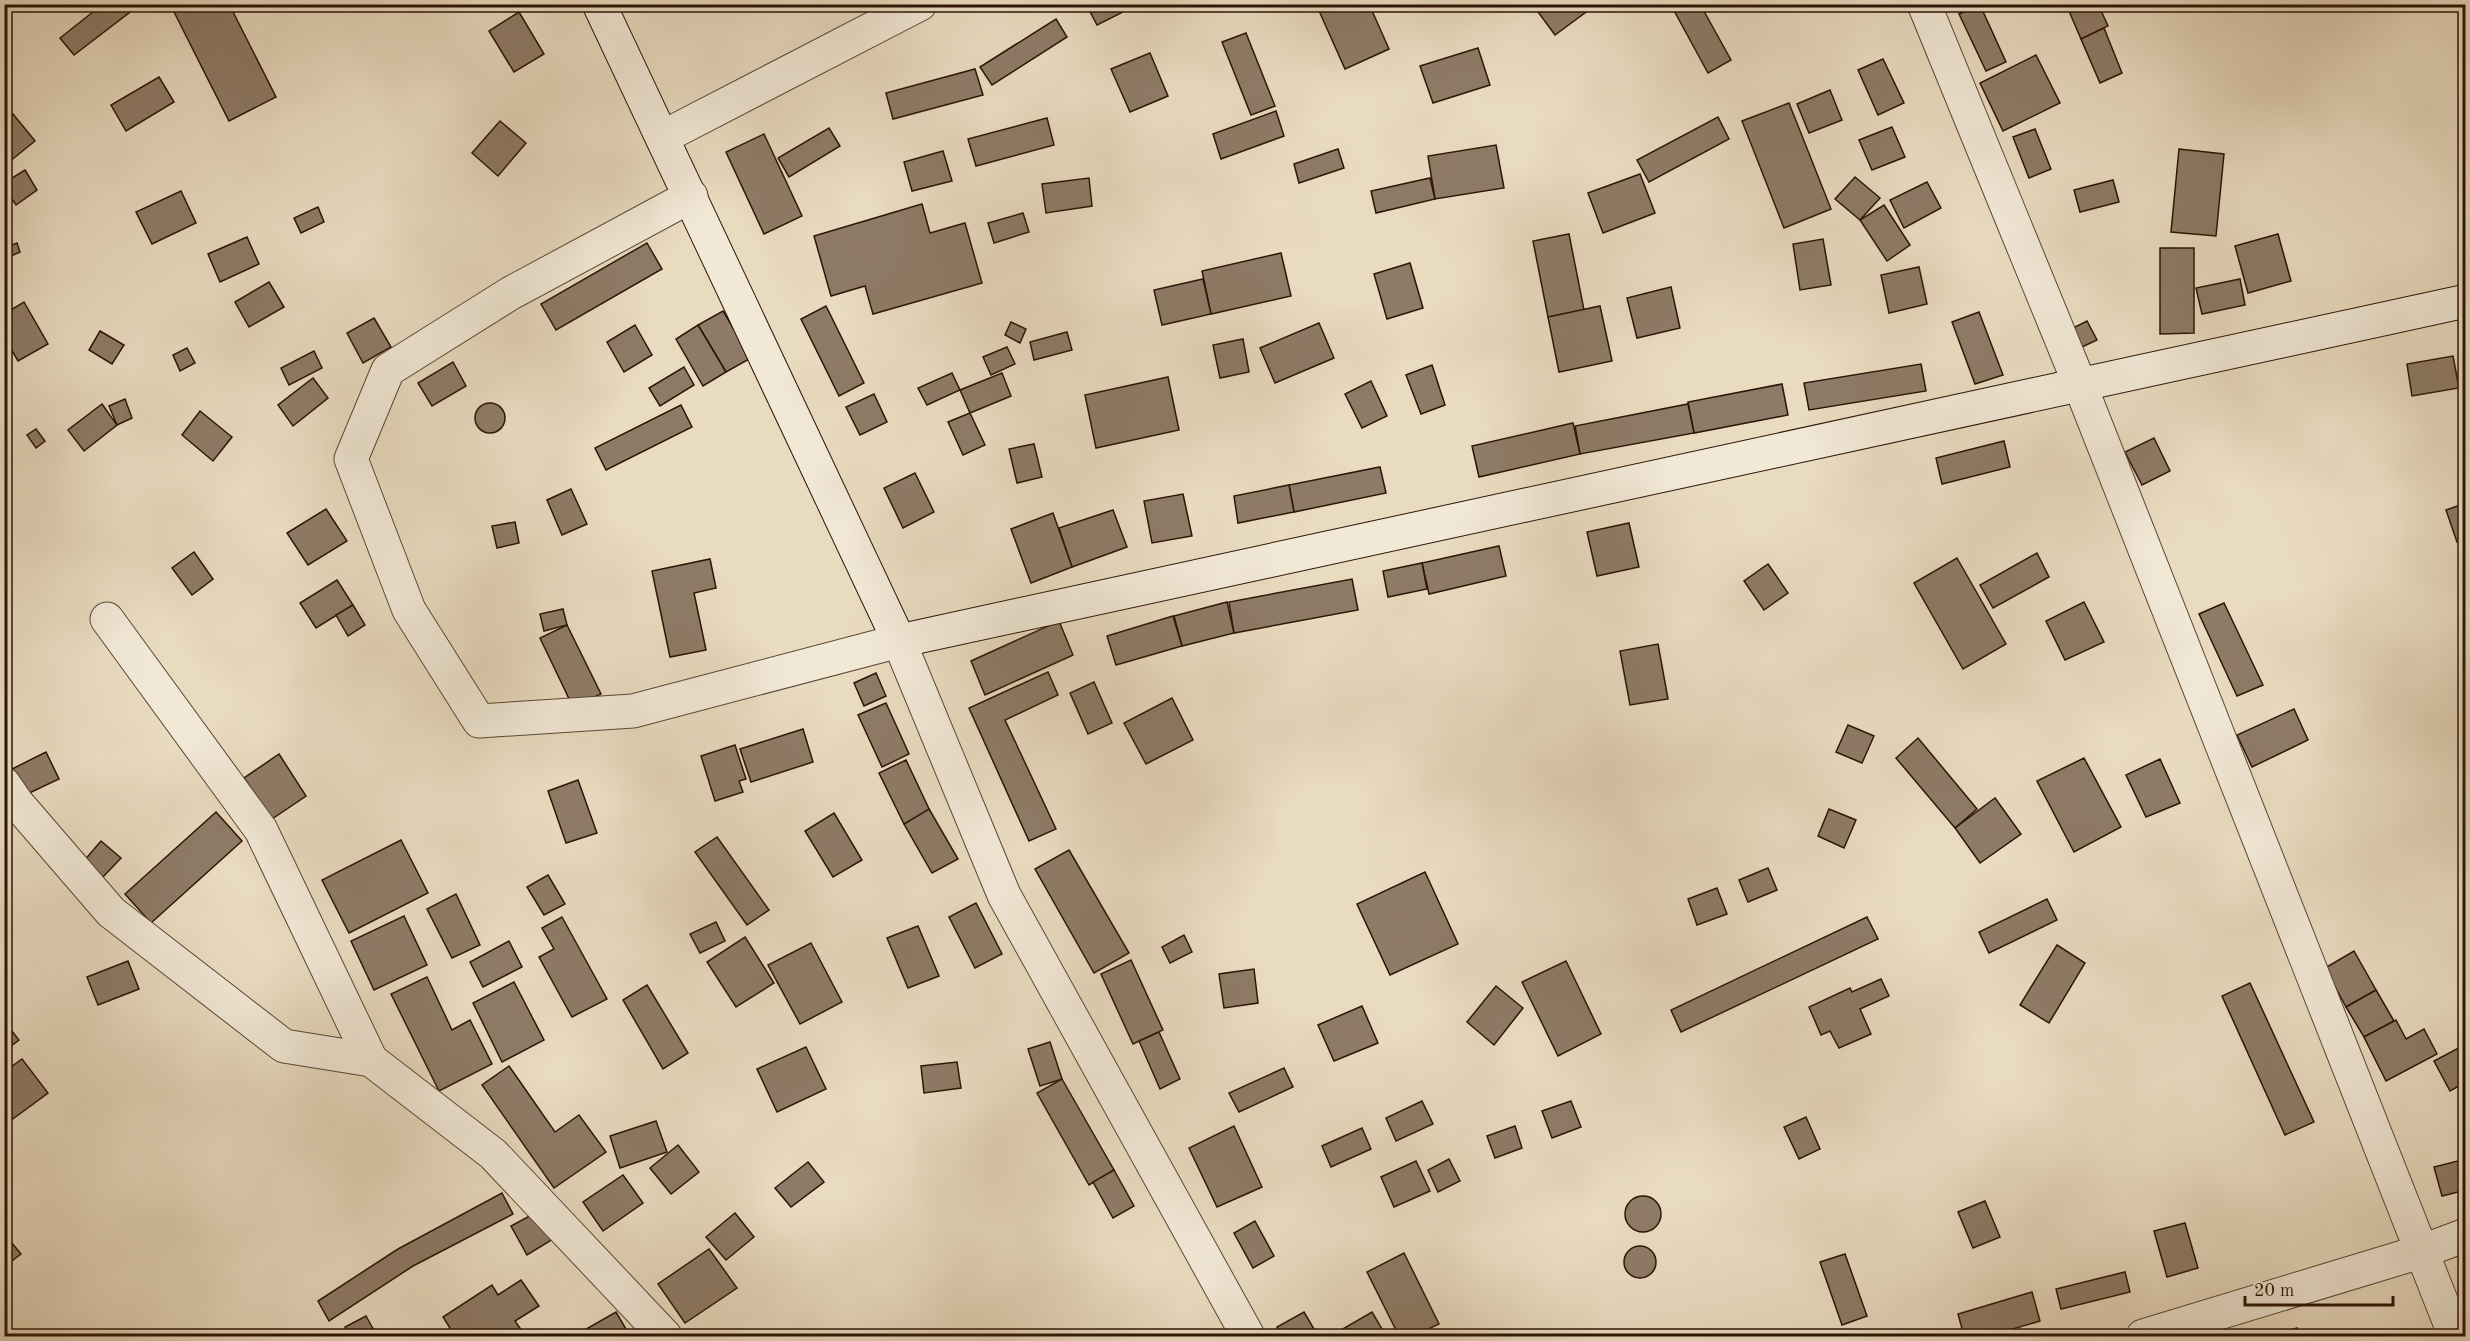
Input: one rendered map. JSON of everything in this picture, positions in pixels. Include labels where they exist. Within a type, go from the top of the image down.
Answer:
[{"type":"street","points":[[599,4],[899,641],[1004,895],[1248,1336]]},
{"type":"street","points":[[663,137],[920,4]]},
{"type":"street","points":[[1924,4],[2080,385],[2455,1336]]},
{"type":"street","points":[[691,196],[511,293],[388,370],[351,459],[409,610],[479,721],[633,711],[899,641],[2466,302]]},
{"type":"street","points":[[107,619],[261,830],[371,1060],[493,1154],[665,1336]]},
{"type":"street","points":[[4,784],[17,803],[111,912],[284,1046],[371,1060]]},
{"type":"street","points":[[2144,1336],[2422,1251],[2466,1235]]},
{"type":"building","points":[[103,4],[124,4],[130,12],[74,55],[60,38]]},
{"type":"building","points":[[170,4],[229,4],[276,97],[229,121]]},
{"type":"building","points":[[1086,4],[1129,4],[1131,8],[1097,25]]},
{"type":"building","points":[[1316,4],[1369,4],[1389,49],[1345,69]]},
{"type":"building","points":[[1549,4],[1597,4],[1555,35],[1538,12]]},
{"type":"building","points":[[1700,4],[1731,60],[1708,73],[1671,5]]},
{"type":"building","points":[[2066,4],[2098,4],[2108,26],[2081,39]]},
{"type":"building","points":[[1980,5],[2006,62],[1986,71],[1959,14]]},
{"type":"building","points":[[519,12],[544,54],[514,72],[489,31]]},
{"type":"building","points":[[1056,19],[1067,37],[992,85],[980,67]]},
{"type":"building","points":[[2104,28],[2122,73],[2100,83],[2081,39]]},
{"type":"building","points":[[1246,33],[1275,106],[1251,115],[1222,42]]},
{"type":"building","points":[[1478,48],[1490,85],[1433,103],[1420,66]]},
{"type":"building","points":[[1150,53],[1168,96],[1130,112],[1111,69]]},
{"type":"building","points":[[2036,55],[2060,103],[2003,131],[1980,83]]},
{"type":"building","points":[[1883,59],[1904,103],[1878,115],[1858,70]]},
{"type":"building","points":[[975,69],[983,95],[893,119],[886,93]]},
{"type":"building","points":[[159,77],[174,102],[126,131],[111,105]]},
{"type":"building","points":[[1830,90],[1842,120],[1809,133],[1797,104]]},
{"type":"building","points":[[1789,103],[1831,209],[1784,228],[1742,121]]},
{"type":"building","points":[[1276,111],[1284,136],[1221,159],[1213,134]]},
{"type":"building","points":[[13,114],[35,141],[4,166],[4,121]]},
{"type":"building","points":[[1718,117],[1729,139],[1649,182],[1637,160]]},
{"type":"building","points":[[1047,118],[1054,145],[976,166],[968,139]]},
{"type":"building","points":[[500,121],[526,143],[498,176],[472,153]]},
{"type":"building","points":[[1892,127],[1905,157],[1872,170],[1859,140]]},
{"type":"building","points":[[829,128],[840,146],[789,177],[778,158]]},
{"type":"building","points":[[2035,129],[2051,169],[2029,178],[2013,137]]},
{"type":"building","points":[[764,134],[802,216],[764,234],[726,152]]},
{"type":"building","points":[[1496,145],[1504,188],[1435,199],[1428,156]]},
{"type":"building","points":[[1338,149],[1344,168],[1299,183],[1294,164]]},
{"type":"building","points":[[2179,149],[2224,154],[2216,236],[2171,232]]},
{"type":"building","points":[[943,151],[952,181],[912,191],[904,162]]},
{"type":"building","points":[[25,170],[37,190],[16,205],[4,187],[4,183]]},
{"type":"building","points":[[1640,174],[1655,213],[1603,233],[1588,193]]},
{"type":"building","points":[[1855,177],[1880,198],[1860,220],[1835,199]]},
{"type":"building","points":[[1089,178],[1092,206],[1046,213],[1042,184]]},
{"type":"building","points":[[1430,178],[1435,199],[1376,213],[1371,191]]},
{"type":"building","points":[[2113,180],[2119,202],[2080,212],[2074,190]]},
{"type":"building","points":[[1927,182],[1941,208],[1904,228],[1890,200]]},
{"type":"building","points":[[181,191],[196,223],[152,244],[136,212]]},
{"type":"building","points":[[922,204],[930,233],[965,223],[982,283],[873,314],[865,286],[831,296],[814,236]]},
{"type":"building","points":[[1884,205],[1910,245],[1887,261],[1860,220]]},
{"type":"building","points":[[318,207],[324,222],[301,233],[294,218]]},
{"type":"building","points":[[1023,213],[1029,232],[994,243],[988,223]]},
{"type":"building","points":[[1569,234],[1584,310],[1548,317],[1533,241]]},
{"type":"building","points":[[2278,234],[2291,281],[2248,293],[2235,246]]},
{"type":"building","points":[[247,237],[259,264],[220,282],[208,254]]},
{"type":"building","points":[[1823,239],[1831,285],[1800,290],[1793,244]]},
{"type":"building","points":[[17,243],[20,252],[4,259],[4,248]]},
{"type":"building","points":[[647,243],[662,269],[556,330],[541,304]]},
{"type":"building","points":[[2160,248],[2194,248],[2194,333],[2160,334]]},
{"type":"building","points":[[1281,253],[1291,296],[1211,314],[1202,271]]},
{"type":"building","points":[[1410,263],[1423,308],[1387,319],[1374,274]]},
{"type":"building","points":[[1919,267],[1927,304],[1889,313],[1881,275]]},
{"type":"building","points":[[1203,279],[1211,314],[1162,325],[1154,290]]},
{"type":"building","points":[[2240,279],[2245,305],[2202,314],[2196,288]]},
{"type":"building","points":[[269,282],[284,307],[249,327],[235,302]]},
{"type":"building","points":[[1671,287],[1680,328],[1637,338],[1627,298]]},
{"type":"building","points":[[24,302],[48,344],[18,361],[4,337],[4,314]]},
{"type":"building","points":[[826,306],[864,383],[839,396],[801,319]]},
{"type":"building","points":[[1600,306],[1612,361],[1559,372],[1548,317]]},
{"type":"building","points":[[723,311],[751,358],[726,372],[698,325]]},
{"type":"building","points":[[1979,312],[2003,375],[1975,384],[1952,322]]},
{"type":"building","points":[[374,318],[391,347],[363,363],[347,333]]},
{"type":"building","points":[[2087,321],[2097,340],[2080,348],[2071,329]]},
{"type":"building","points":[[1011,322],[1026,329],[1020,343],[1005,335]]},
{"type":"building","points":[[1319,323],[1334,358],[1275,383],[1260,348]]},
{"type":"building","points":[[635,325],[652,355],[624,372],[607,342]]},
{"type":"building","points":[[698,325],[726,372],[703,386],[676,339]]},
{"type":"building","points":[[100,331],[124,345],[112,364],[89,350]]},
{"type":"building","points":[[1067,332],[1072,350],[1034,360],[1030,342]]},
{"type":"building","points":[[1243,339],[1249,372],[1220,378],[1213,345]]},
{"type":"building","points":[[1007,347],[1015,364],[991,375],[983,357]]},
{"type":"building","points":[[187,348],[195,363],[180,371],[173,355]]},
{"type":"building","points":[[314,351],[322,368],[289,385],[281,368]]},
{"type":"building","points":[[2453,356],[2459,388],[2412,396],[2407,364]]},
{"type":"building","points":[[453,362],[466,386],[432,406],[418,383]]},
{"type":"building","points":[[1921,364],[1926,391],[1809,410],[1804,383]]},
{"type":"building","points":[[1432,365],[1445,405],[1421,414],[1406,375]]},
{"type":"building","points":[[684,367],[694,385],[660,406],[649,388]]},
{"type":"building","points":[[952,373],[960,390],[927,405],[918,388]]},
{"type":"building","points":[[1002,373],[1011,396],[970,413],[960,390]]},
{"type":"building","points":[[1168,377],[1179,430],[1096,448],[1085,395]]},
{"type":"building","points":[[313,378],[328,398],[293,426],[278,405]]},
{"type":"building","points":[[1371,381],[1387,416],[1362,428],[1345,394]]},
{"type":"building","points":[[1782,384],[1788,415],[1694,433],[1688,402]]},
{"type":"building","points":[[874,394],[887,422],[860,435],[846,407]]},
{"type":"building","points":[[125,399],[132,418],[117,425],[109,406]]},
{"type":"building","points":[[490,403],[501,407],[505,418],[501,429],[490,433],[479,429],[475,418],[479,407]]},
{"type":"building","points":[[102,404],[117,425],[84,451],[68,430]]},
{"type":"building","points":[[1688,404],[1694,433],[1580,454],[1575,426]]},
{"type":"building","points":[[681,405],[692,427],[606,470],[595,448]]},
{"type":"building","points":[[200,411],[232,437],[213,461],[182,435]]},
{"type":"building","points":[[970,413],[985,445],[963,455],[948,422]]},
{"type":"building","points":[[1573,423],[1580,454],[1479,477],[1472,446]]},
{"type":"building","points":[[36,429],[45,441],[36,448],[27,435]]},
{"type":"building","points":[[2154,438],[2170,471],[2142,485],[2125,452]]},
{"type":"building","points":[[2004,441],[2010,467],[1942,484],[1936,458]]},
{"type":"building","points":[[1034,444],[1042,477],[1017,483],[1009,449]]},
{"type":"building","points":[[1380,467],[1386,493],[1294,512],[1289,485]]},
{"type":"building","points":[[915,473],[934,512],[903,528],[884,488]]},
{"type":"building","points":[[1289,485],[1294,512],[1238,523],[1234,496]]},
{"type":"building","points":[[571,489],[587,524],[562,535],[547,500]]},
{"type":"building","points":[[1183,494],[1192,536],[1152,543],[1144,501]]},
{"type":"building","points":[[2466,503],[2466,539],[2457,542],[2446,510]]},
{"type":"building","points":[[326,509],[347,541],[308,565],[287,533]]},
{"type":"building","points":[[1113,510],[1127,547],[1072,567],[1059,528]]},
{"type":"building","points":[[1053,513],[1072,567],[1031,583],[1011,529]]},
{"type":"building","points":[[515,522],[519,543],[497,548],[492,526]]},
{"type":"building","points":[[1629,523],[1639,567],[1597,576],[1587,532]]},
{"type":"building","points":[[1499,546],[1506,576],[1429,594],[1422,563]]},
{"type":"building","points":[[194,552],[213,579],[192,595],[172,568]]},
{"type":"building","points":[[2037,553],[2049,577],[1993,608],[1980,585]]},
{"type":"building","points":[[1957,558],[2006,644],[1963,669],[1914,583]]},
{"type":"building","points":[[710,559],[716,588],[694,593],[706,650],[670,657],[652,571]]},
{"type":"building","points":[[1422,563],[1427,589],[1388,597],[1383,571]]},
{"type":"building","points":[[1768,564],[1788,593],[1764,610],[1744,581]]},
{"type":"building","points":[[1352,579],[1358,610],[1234,633],[1229,602]]},
{"type":"building","points":[[337,580],[353,605],[316,628],[300,603]]},
{"type":"building","points":[[1227,602],[1234,633],[1182,646],[1174,616]]},
{"type":"building","points":[[2084,602],[2104,642],[2065,660],[2046,621]]},
{"type":"building","points":[[2224,603],[2263,685],[2237,696],[2199,614]]},
{"type":"building","points":[[353,605],[365,625],[348,636],[336,615]]},
{"type":"building","points":[[563,609],[567,625],[544,631],[540,614]]},
{"type":"building","points":[[1173,616],[1182,646],[1116,665],[1107,636]]},
{"type":"building","points":[[1059,621],[1073,655],[985,695],[971,661]]},
{"type":"building","points":[[567,625],[601,694],[573,707],[540,638]]},
{"type":"building","points":[[1658,644],[1668,699],[1630,705],[1620,651]]},
{"type":"building","points":[[1048,672],[1058,695],[1005,720],[1056,829],[1029,841],[969,708]]},
{"type":"building","points":[[876,673],[886,696],[864,706],[854,683]]},
{"type":"building","points":[[1094,682],[1112,723],[1088,734],[1070,693]]},
{"type":"building","points":[[1172,698],[1193,740],[1146,764],[1124,723]]},
{"type":"building","points":[[886,703],[909,754],[882,767],[858,715]]},
{"type":"building","points":[[2294,709],[2308,740],[2252,767],[2237,735]]},
{"type":"building","points":[[1848,725],[1874,736],[1862,763],[1836,752]]},
{"type":"building","points":[[803,729],[813,762],[751,782],[740,749]]},
{"type":"building","points":[[1918,738],[1977,809],[1955,828],[1896,758]]},
{"type":"building","points":[[735,745],[746,779],[739,781],[743,792],[715,801],[701,756]]},
{"type":"building","points":[[46,752],[59,779],[23,796],[10,770]]},
{"type":"building","points":[[279,754],[306,796],[272,819],[244,778]]},
{"type":"building","points":[[2084,758],[2121,827],[2074,852],[2037,781]]},
{"type":"building","points":[[2160,759],[2180,803],[2146,817],[2126,775]]},
{"type":"building","points":[[906,760],[930,811],[904,824],[879,773]]},
{"type":"building","points":[[578,780],[597,833],[566,843],[548,791]]},
{"type":"building","points":[[1995,798],[2021,834],[1980,863],[1955,828]]},
{"type":"building","points":[[929,809],[958,859],[932,873],[904,824]]},
{"type":"building","points":[[1829,809],[1856,820],[1844,848],[1818,836]]},
{"type":"building","points":[[216,812],[242,841],[151,923],[125,894]]},
{"type":"building","points":[[834,813],[862,860],[833,877],[805,831]]},
{"type":"building","points":[[717,837],[769,910],[747,925],[695,852]]},
{"type":"building","points":[[401,840],[428,893],[349,933],[322,880]]},
{"type":"building","points":[[101,841],[121,858],[102,878],[83,862]]},
{"type":"building","points":[[1069,850],[1129,953],[1094,973],[1035,869]]},
{"type":"building","points":[[1768,868],[1777,890],[1748,902],[1739,880]]},
{"type":"building","points":[[1425,872],[1458,944],[1390,975],[1357,904]]},
{"type":"building","points":[[548,875],[565,904],[544,915],[527,887]]},
{"type":"building","points":[[1717,888],[1727,914],[1697,925],[1688,899]]},
{"type":"building","points":[[456,894],[480,945],[452,958],[427,909]]},
{"type":"building","points":[[2047,899],[2057,920],[1989,953],[1979,932]]},
{"type":"building","points":[[976,903],[1002,954],[975,968],[949,917]]},
{"type":"building","points":[[404,916],[427,965],[374,990],[351,941]]},
{"type":"building","points":[[562,917],[607,999],[572,1017],[539,957],[554,949],[542,928]]},
{"type":"building","points":[[1867,917],[1878,939],[1681,1032],[1671,1010]]},
{"type":"building","points":[[716,922],[725,941],[700,953],[690,934]]},
{"type":"building","points":[[918,926],[939,976],[908,988],[887,938]]},
{"type":"building","points":[[1184,935],[1192,952],[1170,963],[1162,947]]},
{"type":"building","points":[[745,937],[774,983],[736,1007],[707,962]]},
{"type":"building","points":[[509,941],[522,967],[483,987],[470,962]]},
{"type":"building","points":[[811,943],[842,1002],[800,1024],[768,965]]},
{"type":"building","points":[[2057,945],[2085,963],[2049,1023],[2020,1005]]},
{"type":"building","points":[[2354,951],[2376,990],[2346,1007],[2325,968]]},
{"type":"building","points":[[1131,960],[1163,1030],[1133,1044],[1101,974]]},
{"type":"building","points":[[128,961],[139,989],[98,1005],[87,977]]},
{"type":"building","points":[[1566,961],[1601,1034],[1558,1056],[1522,982]]},
{"type":"building","points":[[1254,969],[1258,1003],[1224,1008],[1219,974]]},
{"type":"building","points":[[427,977],[452,1030],[470,1020],[492,1064],[439,1091],[391,994]]},
{"type":"building","points":[[1881,979],[1889,996],[1860,1009],[1871,1034],[1839,1048],[1830,1031],[1821,1035],[1809,1007],[1850,988],[1852,992]]},
{"type":"building","points":[[514,982],[544,1040],[502,1062],[473,1003]]},
{"type":"building","points":[[2250,983],[2314,1122],[2285,1135],[2222,996]]},
{"type":"building","points":[[647,985],[688,1053],[663,1069],[623,1000]]},
{"type":"building","points":[[1496,986],[1523,1008],[1494,1045],[1467,1022]]},
{"type":"building","points":[[2376,990],[2394,1021],[2364,1037],[2346,1007]]},
{"type":"building","points":[[1362,1006],[1378,1043],[1334,1061],[1318,1025]]},
{"type":"building","points":[[2396,1020],[2406,1039],[2424,1029],[2437,1054],[2386,1081],[2364,1037]]},
{"type":"building","points":[[4,1021],[19,1040],[4,1051]]},
{"type":"building","points":[[1159,1032],[1180,1079],[1160,1089],[1139,1041]]},
{"type":"building","points":[[1050,1042],[1062,1079],[1040,1086],[1028,1049]]},
{"type":"building","points":[[2466,1044],[2466,1082],[2450,1091],[2434,1061]]},
{"type":"building","points":[[806,1047],[826,1089],[777,1112],[757,1069]]},
{"type":"building","points":[[22,1059],[48,1093],[10,1121],[4,1114],[4,1072]]},
{"type":"building","points":[[957,1062],[961,1088],[924,1093],[921,1066]]},
{"type":"building","points":[[509,1066],[555,1132],[579,1115],[606,1152],[554,1188],[482,1085]]},
{"type":"building","points":[[1284,1068],[1293,1087],[1239,1112],[1229,1093]]},
{"type":"building","points":[[1062,1079],[1114,1170],[1089,1185],[1037,1093]]},
{"type":"building","points":[[1422,1101],[1433,1124],[1396,1141],[1386,1118]]},
{"type":"building","points":[[1571,1101],[1581,1127],[1552,1138],[1542,1111]]},
{"type":"building","points":[[1806,1117],[1820,1149],[1799,1159],[1784,1127]]},
{"type":"building","points":[[656,1121],[667,1152],[620,1168],[610,1136]]},
{"type":"building","points":[[1234,1126],[1262,1187],[1217,1207],[1189,1148]]},
{"type":"building","points":[[1515,1126],[1522,1148],[1495,1158],[1487,1136]]},
{"type":"building","points":[[1362,1128],[1371,1149],[1331,1167],[1322,1146]]},
{"type":"building","points":[[678,1145],[699,1172],[671,1194],[650,1168]]},
{"type":"building","points":[[1449,1159],[1460,1181],[1438,1192],[1428,1170]]},
{"type":"building","points":[[2466,1159],[2466,1190],[2442,1196],[2434,1167]]},
{"type":"building","points":[[1416,1161],[1430,1191],[1394,1207],[1381,1177]]},
{"type":"building","points":[[808,1162],[824,1182],[791,1207],[775,1188]]},
{"type":"building","points":[[1114,1170],[1134,1206],[1113,1218],[1093,1182]]},
{"type":"building","points":[[623,1175],[643,1203],[603,1231],[583,1202]]},
{"type":"building","points":[[502,1193],[513,1214],[413,1266],[329,1321],[318,1301],[398,1249]]},
{"type":"building","points":[[1643,1196],[1656,1201],[1661,1214],[1656,1227],[1643,1232],[1630,1227],[1625,1214],[1630,1201]]},
{"type":"building","points":[[1985,1201],[2000,1237],[1973,1248],[1958,1212]]},
{"type":"building","points":[[537,1212],[553,1239],[527,1255],[511,1226]]},
{"type":"building","points":[[735,1213],[754,1237],[726,1260],[706,1237]]},
{"type":"building","points":[[1255,1221],[1274,1256],[1253,1268],[1234,1233]]},
{"type":"building","points":[[2185,1223],[2198,1268],[2167,1277],[2154,1231]]},
{"type":"building","points":[[6,1236],[21,1254],[8,1264],[4,1259]]},
{"type":"building","points":[[1640,1246],[1651,1251],[1656,1262],[1651,1273],[1640,1278],[1629,1273],[1624,1262],[1629,1251]]},
{"type":"building","points":[[709,1249],[737,1288],[685,1323],[658,1284]]},
{"type":"building","points":[[1404,1253],[1439,1324],[1414,1336],[1399,1336],[1367,1272]]},
{"type":"building","points":[[1845,1254],[1867,1316],[1842,1325],[1820,1262]]},
{"type":"building","points":[[2125,1272],[2130,1292],[2061,1309],[2056,1289]]},
{"type":"building","points":[[521,1280],[539,1306],[515,1321],[522,1331],[513,1336],[455,1336],[443,1317],[492,1285],[498,1295]]},
{"type":"building","points":[[2032,1292],[2040,1321],[1989,1336],[1964,1336],[1958,1314]]},
{"type":"building","points":[[616,1312],[630,1336],[574,1336]]},
{"type":"building","points":[[1304,1312],[1318,1336],[1282,1336],[1277,1327]]},
{"type":"building","points":[[1372,1312],[1386,1336],[1345,1336],[1341,1330]]},
{"type":"building","points":[[366,1316],[377,1336],[350,1336],[345,1327]]},
{"type":"building","points":[[2297,1328],[2299,1336],[2272,1336]]}]
